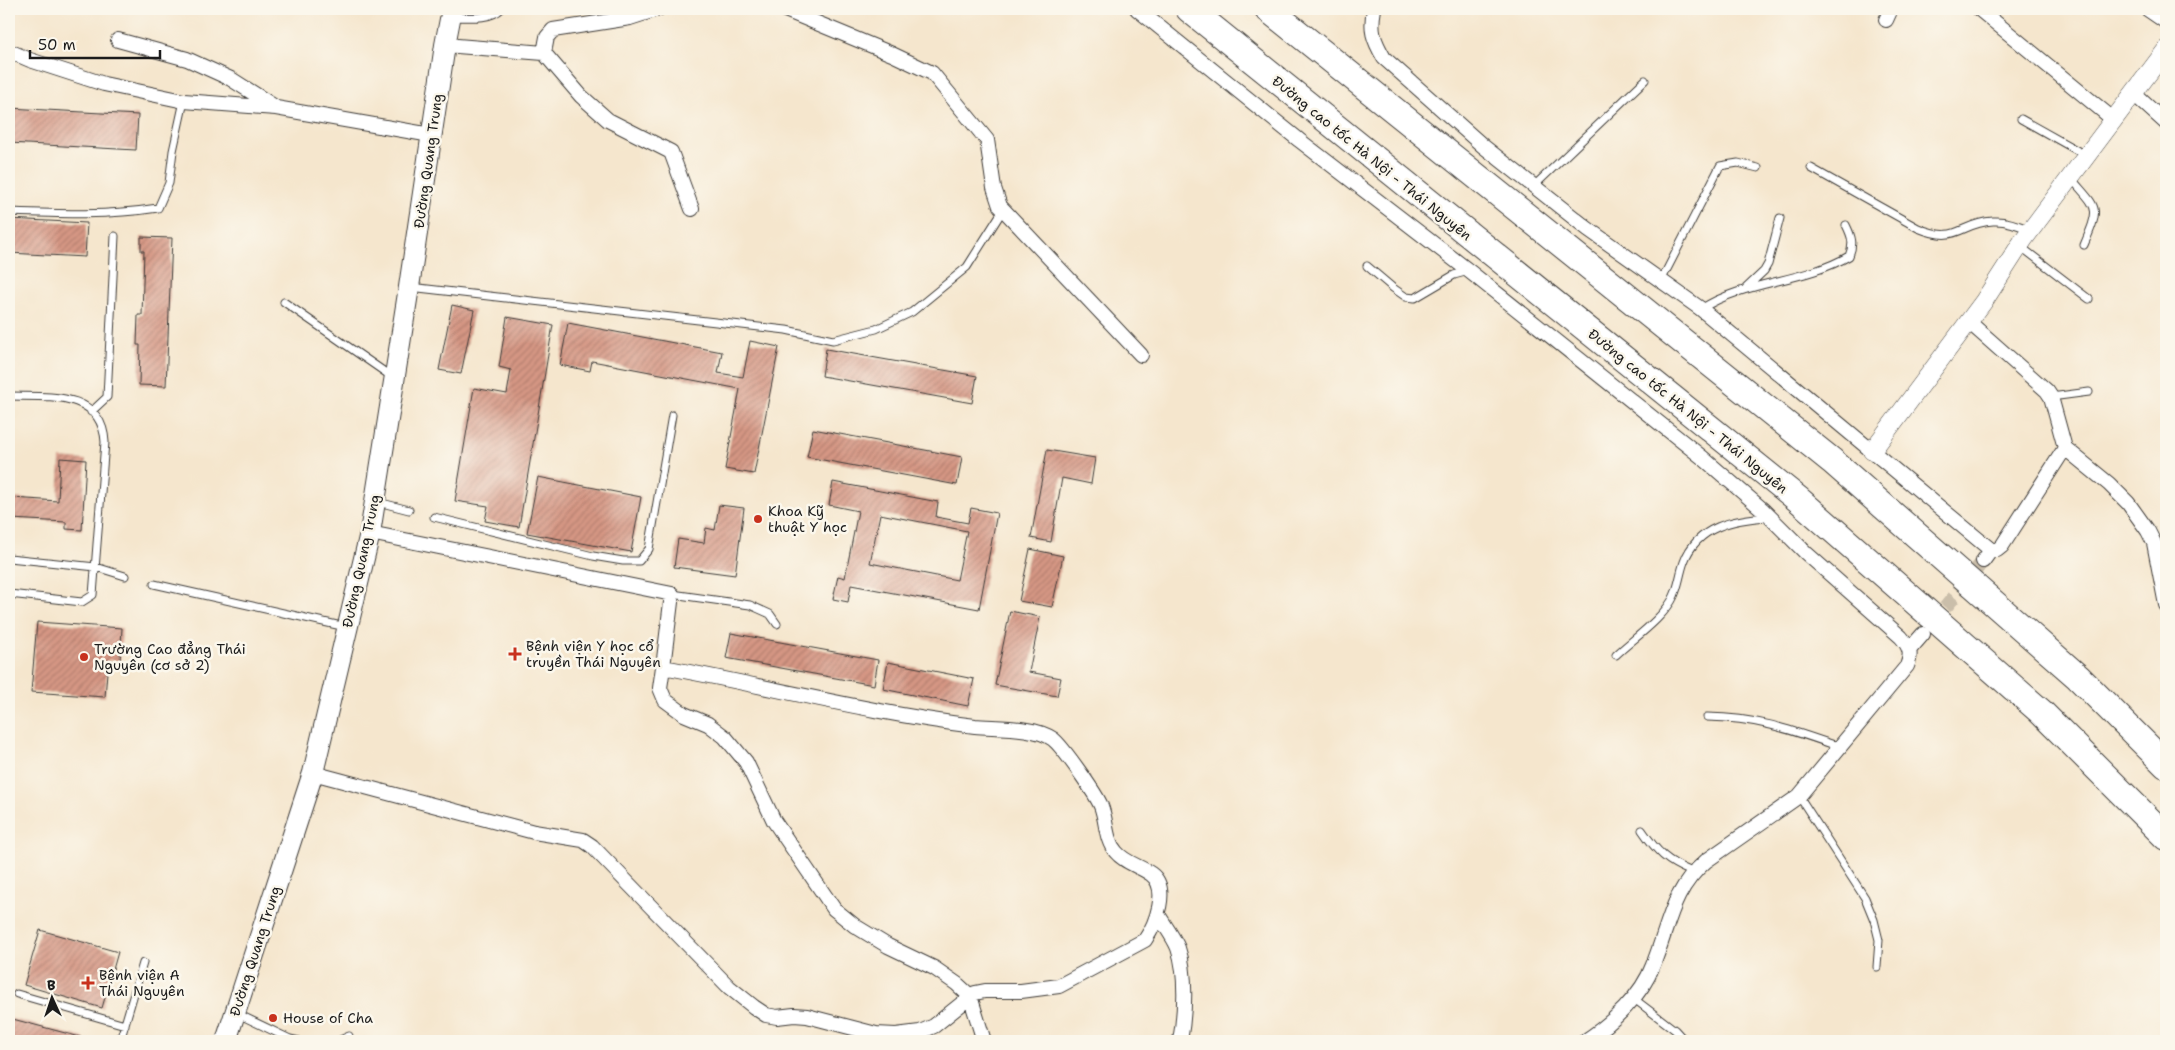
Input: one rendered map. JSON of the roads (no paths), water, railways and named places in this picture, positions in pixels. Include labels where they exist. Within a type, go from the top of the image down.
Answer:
[{"type":"highway","name":"Đường cao tốc Hà Nội - Thái Nguyên","points":[[1189,9],[1799,500],[2040,711],[2166,837]]},
{"type":"highway","points":[[1268,9],[1832,461],[2078,677],[2166,765]]},
{"type":"main road","name":"Đường Quang Trung","points":[[226,1041],[313,773],[370,533],[445,45],[452,13]]},
{"type":"street","points":[[544,53],[547,37],[553,30],[630,18],[658,9]]},
{"type":"street","points":[[783,9],[892,54],[932,73],[987,140],[994,188],[1003,210],[1141,355]]},
{"type":"street","points":[[1137,9],[1298,140],[1469,271],[1703,458],[1901,637],[1910,649],[1906,666],[1821,772],[1799,796],[1692,872],[1676,898],[1653,966],[1633,998],[1598,1032],[1585,1041]]},
{"type":"street","points":[[1374,9],[1371,26],[1374,41],[1384,58],[1483,146],[1535,185],[1588,229],[1701,309],[1991,550],[1997,550],[2002,546],[2065,448]]},
{"type":"street","points":[[1980,9],[2114,120]]},
{"type":"street","points":[[2147,9],[2166,22]]},
{"type":"street","points":[[118,40],[187,58],[231,79],[276,108]]},
{"type":"street","points":[[445,45],[544,53],[581,96],[608,120],[671,152],[692,209]]},
{"type":"street","points":[[1872,451],[1969,322],[2019,246],[2166,50]]},
{"type":"street","points":[[9,51],[30,60],[104,84],[184,101],[276,108],[431,135]]},
{"type":"street","points":[[2133,93],[2166,123]]},
{"type":"street","points":[[1969,322],[2044,387],[2051,397],[2065,448],[2109,484],[2143,522],[2154,542],[2166,605]]},
{"type":"street","points":[[370,533],[672,594],[660,688],[665,700],[684,714],[708,724],[725,737],[746,762],[774,821],[834,909],[854,926],[888,946],[934,968],[970,996],[984,1041]]},
{"type":"street","points":[[1983,561],[1991,550]]},
{"type":"street","points":[[1910,649],[1923,634]]},
{"type":"street","points":[[313,773],[534,832],[583,840],[592,846],[729,987],[754,1007],[766,1014],[777,1017],[794,1014],[807,1016],[856,1035],[896,1035],[920,1032],[934,1026],[970,996],[985,991],[1022,991],[1059,986],[1110,958],[1135,947],[1145,940],[1151,931],[1158,914],[1160,891],[1158,882],[1151,874],[1120,857],[1112,848],[1101,807],[1093,789],[1059,744],[1052,738],[1032,731],[919,718],[663,666]]},
{"type":"street","points":[[1158,914],[1178,948],[1182,973],[1184,1022],[1180,1041]]},
{"type":"lane","points":[[452,13],[483,16],[495,14],[501,9]]},
{"type":"lane","points":[[1535,185],[1645,80]]},
{"type":"lane","points":[[9,212],[63,215],[121,214],[158,208],[169,183],[173,152],[184,101]]},
{"type":"lane","points":[[2021,119],[2087,157]]},
{"type":"lane","points":[[1661,281],[1720,166],[1738,162],[1758,168]]},
{"type":"lane","points":[[1811,168],[1918,228],[1933,234],[1954,234],[1980,223],[1993,221],[2017,224],[2031,230]]},
{"type":"lane","points":[[2071,178],[2092,202],[2096,212],[2096,218],[2084,245]]},
{"type":"lane","points":[[409,288],[786,330],[833,340],[876,329],[912,312],[967,268],[1003,210]]},
{"type":"lane","points":[[1746,288],[1764,272],[1771,254],[1780,218]]},
{"type":"lane","points":[[1701,309],[1728,294],[1820,269],[1849,256],[1852,248],[1852,237],[1846,225]]},
{"type":"lane","points":[[91,412],[107,397],[115,236]]},
{"type":"lane","points":[[2019,246],[2089,298]]},
{"type":"lane","points":[[1367,266],[1406,297],[1415,298],[1454,275],[1469,271]]},
{"type":"lane","points":[[284,302],[394,378]]},
{"type":"lane","points":[[2051,397],[2089,392]]},
{"type":"lane","points":[[9,396],[65,397],[78,401],[99,420],[104,432],[105,442],[94,595],[82,602],[9,594]]},
{"type":"lane","points":[[434,518],[593,556],[623,561],[639,561],[648,549],[672,415]]},
{"type":"lane","points":[[375,501],[409,510]]},
{"type":"lane","points":[[1616,656],[1664,611],[1674,596],[1684,561],[1701,535],[1739,519],[1770,517]]},
{"type":"lane","points":[[9,558],[96,567],[125,576]]},
{"type":"lane","points":[[154,584],[346,628]]},
{"type":"lane","points":[[672,594],[750,605],[770,614],[777,624]]},
{"type":"lane","points":[[1707,717],[1732,717],[1763,722],[1797,731],[1840,747]]},
{"type":"lane","points":[[1799,796],[1865,898],[1874,920],[1878,940],[1876,967]]},
{"type":"lane","points":[[1642,830],[1665,858],[1674,865],[1692,872]]},
{"type":"lane","points":[[120,1041],[144,963]]},
{"type":"lane","points":[[17,994],[125,1025]]},
{"type":"lane","points":[[1633,998],[1675,1030],[1685,1041]]},
{"type":"lane","points":[[235,1012],[290,1039],[299,1041]]},
{"type":"lane","points":[[338,1041],[349,1036]]},
{"type":"tunnel","points":[[1932,624],[1983,561]]},
{"type":"place","name":"Khoa Kỹ thuật Y học","points":[[758,519]]},
{"type":"place","name":"Bệnh viện Y học cổ truyền Thái Nguyên","points":[[515,654]]},
{"type":"place","name":"Trường Cao đẳng Thái Nguyên (cơ sở 2)","points":[[84,657]]},
{"type":"place","name":"Bệnh viện A Thái Nguyên","points":[[88,983]]},
{"type":"place","name":"House of Cha","points":[[273,1018]]}]
